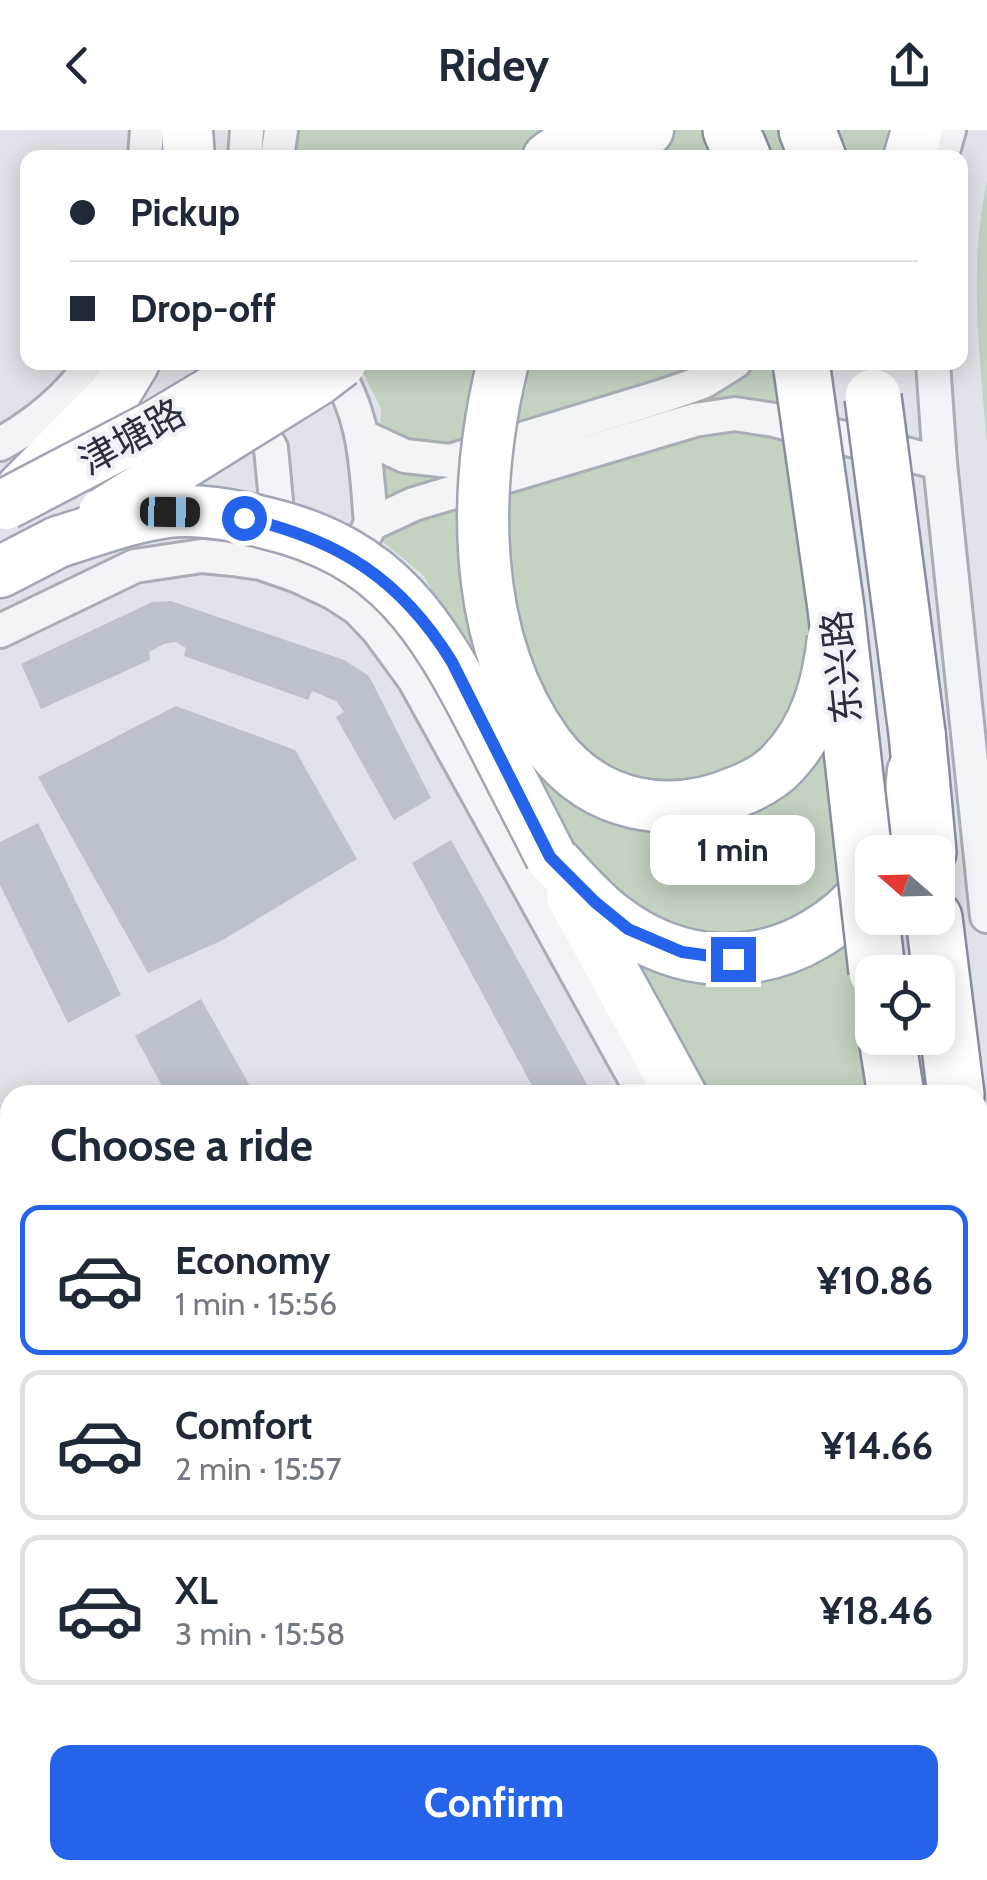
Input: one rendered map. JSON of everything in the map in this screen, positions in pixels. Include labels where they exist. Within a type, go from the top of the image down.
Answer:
[{"type":"highway","name":"东兴路","points":[[802,370],[836,608],[875,955]]},
{"type":"highway","name":"东兴路","points":[[873,374],[926,835]]},
{"type":"highway","points":[[936,935],[955,1085]]},
{"type":"highway","points":[[890,1055],[894,1085]]},
{"type":"main road","points":[[559,150],[586,130]]},
{"type":"main road","points":[[622,150],[648,130]]},
{"type":"main road","points":[[643,150],[660,130]]},
{"type":"main road","points":[[3,506],[114,395],[129,370]]},
{"type":"main road","name":"津塘路","points":[[3,506],[157,425],[249,370]]},
{"type":"main road","name":"津塘路","points":[[0,572],[58,542],[330,370]]},
{"type":"main road","points":[[501,370],[492,409],[482,504],[491,602],[502,648],[531,715],[549,746],[598,788],[626,801],[660,809],[690,808],[751,786],[782,764],[806,733],[823,698],[836,608]]},
{"type":"main road","points":[[58,542],[134,518],[170,512],[209,512],[279,526],[318,539],[390,584],[438,640],[550,857],[675,1085]]},
{"type":"main road","points":[[898,835],[910,801],[917,733]]},
{"type":"main road","points":[[550,857],[628,929],[666,946],[716,958],[768,957],[805,942],[838,920],[855,902]]},
{"type":"street","points":[[0,444],[55,404],[88,370]]},
{"type":"street","points":[[221,370],[271,448],[276,500],[261,563]]},
{"type":"street","points":[[334,593],[371,524],[364,437],[350,392],[337,370]]},
{"type":"street","points":[[364,437],[405,456],[450,461],[663,396],[703,382],[723,370]]},
{"type":"street","points":[[933,370],[987,916]]},
{"type":"street","points":[[371,524],[414,504],[694,420],[735,414],[774,420],[940,463]]},
{"type":"street","points":[[0,631],[135,566],[202,556],[261,563],[334,593],[358,608],[414,679],[638,1085]]},
{"type":"green space","points":[[236,130],[888,130],[884,150],[240,150]]},
{"type":"green space","points":[[987,182],[987,444],[977,280]]},
{"type":"green space","points":[[362,370],[833,370],[798,522],[828,743],[855,995],[855,1055],[866,1055],[871,1085],[706,1085],[495,696],[423,575],[377,537],[381,408]]},
{"type":"building","points":[[171,601],[344,660],[369,676],[431,798],[394,820],[336,717],[344,712],[336,701],[312,691],[308,700],[184,656],[186,648],[176,642],[149,652],[150,660],[41,709],[21,664],[152,602]]},
{"type":"building","points":[[176,706],[295,750],[357,859],[221,941],[148,973],[38,777]]},
{"type":"building","points":[[38,823],[121,995],[68,1023],[0,885],[0,842]]},
{"type":"building","points":[[451,840],[587,1085],[532,1085],[412,863]]},
{"type":"building","points":[[201,999],[249,1085],[162,1085],[135,1036]]},
{"type":"route","points":[[244,518],[318,539],[390,584],[452,662],[550,857],[611,917],[646,938],[682,952],[733,959]]}]
